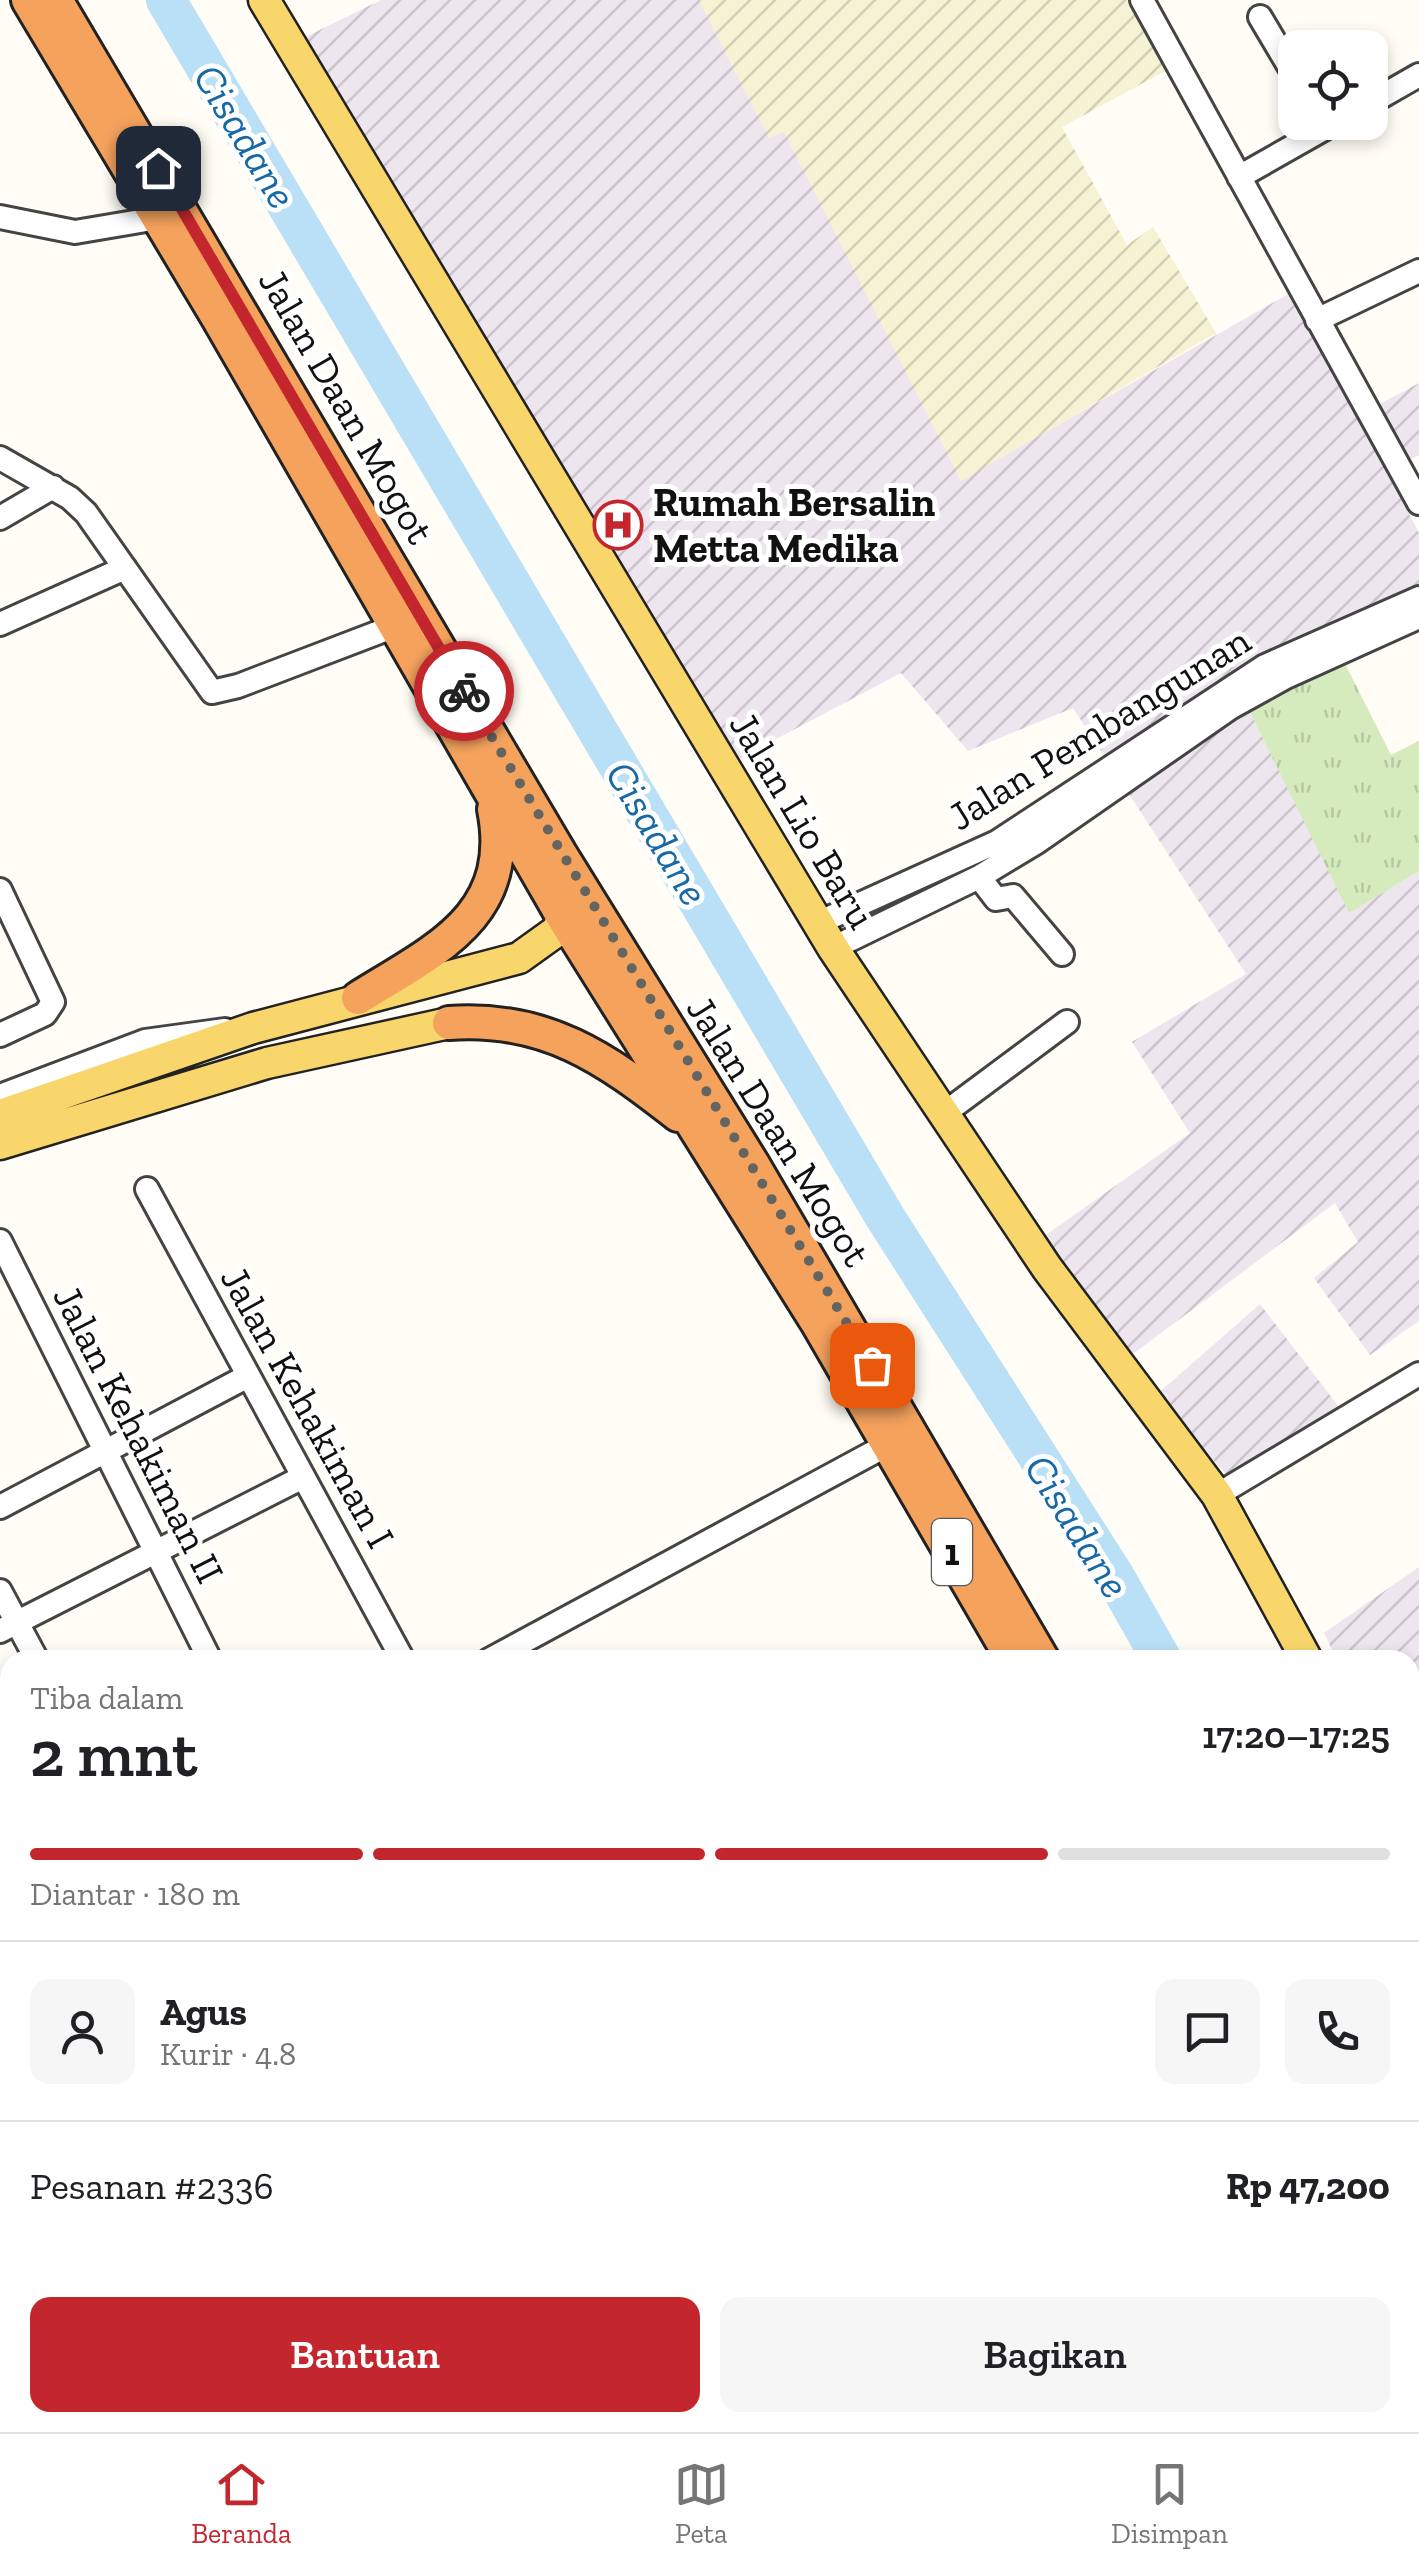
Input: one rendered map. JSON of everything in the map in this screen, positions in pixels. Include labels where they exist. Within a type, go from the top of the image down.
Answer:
[{"type":"highway","name":"Jalan Daan Mogot","points":[[28,0],[394,603],[561,856],[901,1438],[1008,1650]]},
{"type":"highway","name":"Jalan Daan Mogot","points":[[56,0],[394,603],[491,792],[564,919],[1037,1650]]},
{"type":"highway","points":[[358,998],[440,947],[480,906],[499,861],[500,839],[491,792]]},
{"type":"highway","points":[[449,1023],[491,1020],[545,1032],[623,1072],[698,1130]]},
{"type":"main road","name":"Jalan Lio Baru","points":[[264,0],[826,936],[1047,1268],[1216,1495],[1301,1650]]},
{"type":"main road","name":"Jalan Daan Mogot","points":[[561,856],[567,884],[564,919]]},
{"type":"main road","points":[[0,1115],[253,1028],[519,958],[550,939],[564,919]]},
{"type":"main road","points":[[0,1144],[267,1063],[449,1023]]},
{"type":"street","points":[[1142,0],[1317,320],[1412,471],[1419,503]]},
{"type":"street","points":[[1260,17],[1278,47]]},
{"type":"street","points":[[1388,93],[1419,76]]},
{"type":"street","points":[[1239,178],[1302,140]]},
{"type":"street","points":[[0,217],[74,232],[158,218]]},
{"type":"street","points":[[1317,320],[1419,272]]},
{"type":"street","points":[[0,458],[53,488],[86,513],[198,679],[212,692],[222,691],[394,603]]},
{"type":"street","points":[[0,518],[53,488]]},
{"type":"street","points":[[0,624],[125,568]]},
{"type":"street","name":"Jalan Pembangunan","points":[[826,936],[997,842],[1265,666],[1419,598]]},
{"type":"street","name":"Jalan Pembangunan","points":[[826,936],[978,877],[1037,842],[1230,708],[1286,677],[1419,618]]},
{"type":"street","points":[[978,877],[996,899],[1013,896],[1062,954]]},
{"type":"street","points":[[0,1034],[45,1014],[52,1002],[2,891]]},
{"type":"street","points":[[946,1112],[1067,1022]]},
{"type":"street","points":[[0,1096],[145,1041],[178,1033],[253,1028]]},
{"type":"street","name":"Jalan Kehakiman I","points":[[147,1189],[398,1650]]},
{"type":"street","name":"Jalan Kehakiman II","points":[[0,1241],[205,1650]]},
{"type":"street","points":[[1216,1495],[1419,1374]]},
{"type":"street","points":[[0,1507],[248,1376]]},
{"type":"street","points":[[509,1650],[901,1438]]},
{"type":"street","points":[[9,1627],[303,1477]]},
{"type":"street","points":[[0,1591],[9,1627],[29,1650]]},
{"type":"shaded area","points":[[381,0],[699,0],[769,137],[784,131],[961,480],[1290,293],[1359,415],[1419,383],[1419,455],[1387,470],[1419,533],[1419,585],[1231,674],[1350,912],[1419,871],[1419,1321],[1370,1355],[1314,1278],[1358,1242],[1335,1203],[1129,1357],[1036,1242],[1190,1133],[1132,1042],[1246,974],[1073,708],[968,751],[901,673],[729,764],[295,42]]},
{"type":"shaded area","points":[[699,0],[1131,0],[1169,69],[1062,127],[1127,245],[1153,227],[1216,333],[961,481],[784,132],[769,138]]},
{"type":"shaded area","points":[[1260,1304],[1339,1407],[1227,1475],[1155,1396]]},
{"type":"shaded area","points":[[1419,1567],[1419,1650],[1332,1650],[1324,1633]]},
{"type":"green space","points":[[1327,628],[1391,755],[1419,741],[1419,871],[1349,913],[1231,674]]},
{"type":"waterway","name":"Cisadane","points":[[166,0],[885,1217],[1115,1577],[1156,1650]]},
{"type":"way so far","points":[[464,691],[872,1365]]},
{"type":"place","name":"Rumah Bersalin Metta Medika","points":[[618,525]]},
{"type":"route","points":[[158,168],[464,691]]}]
